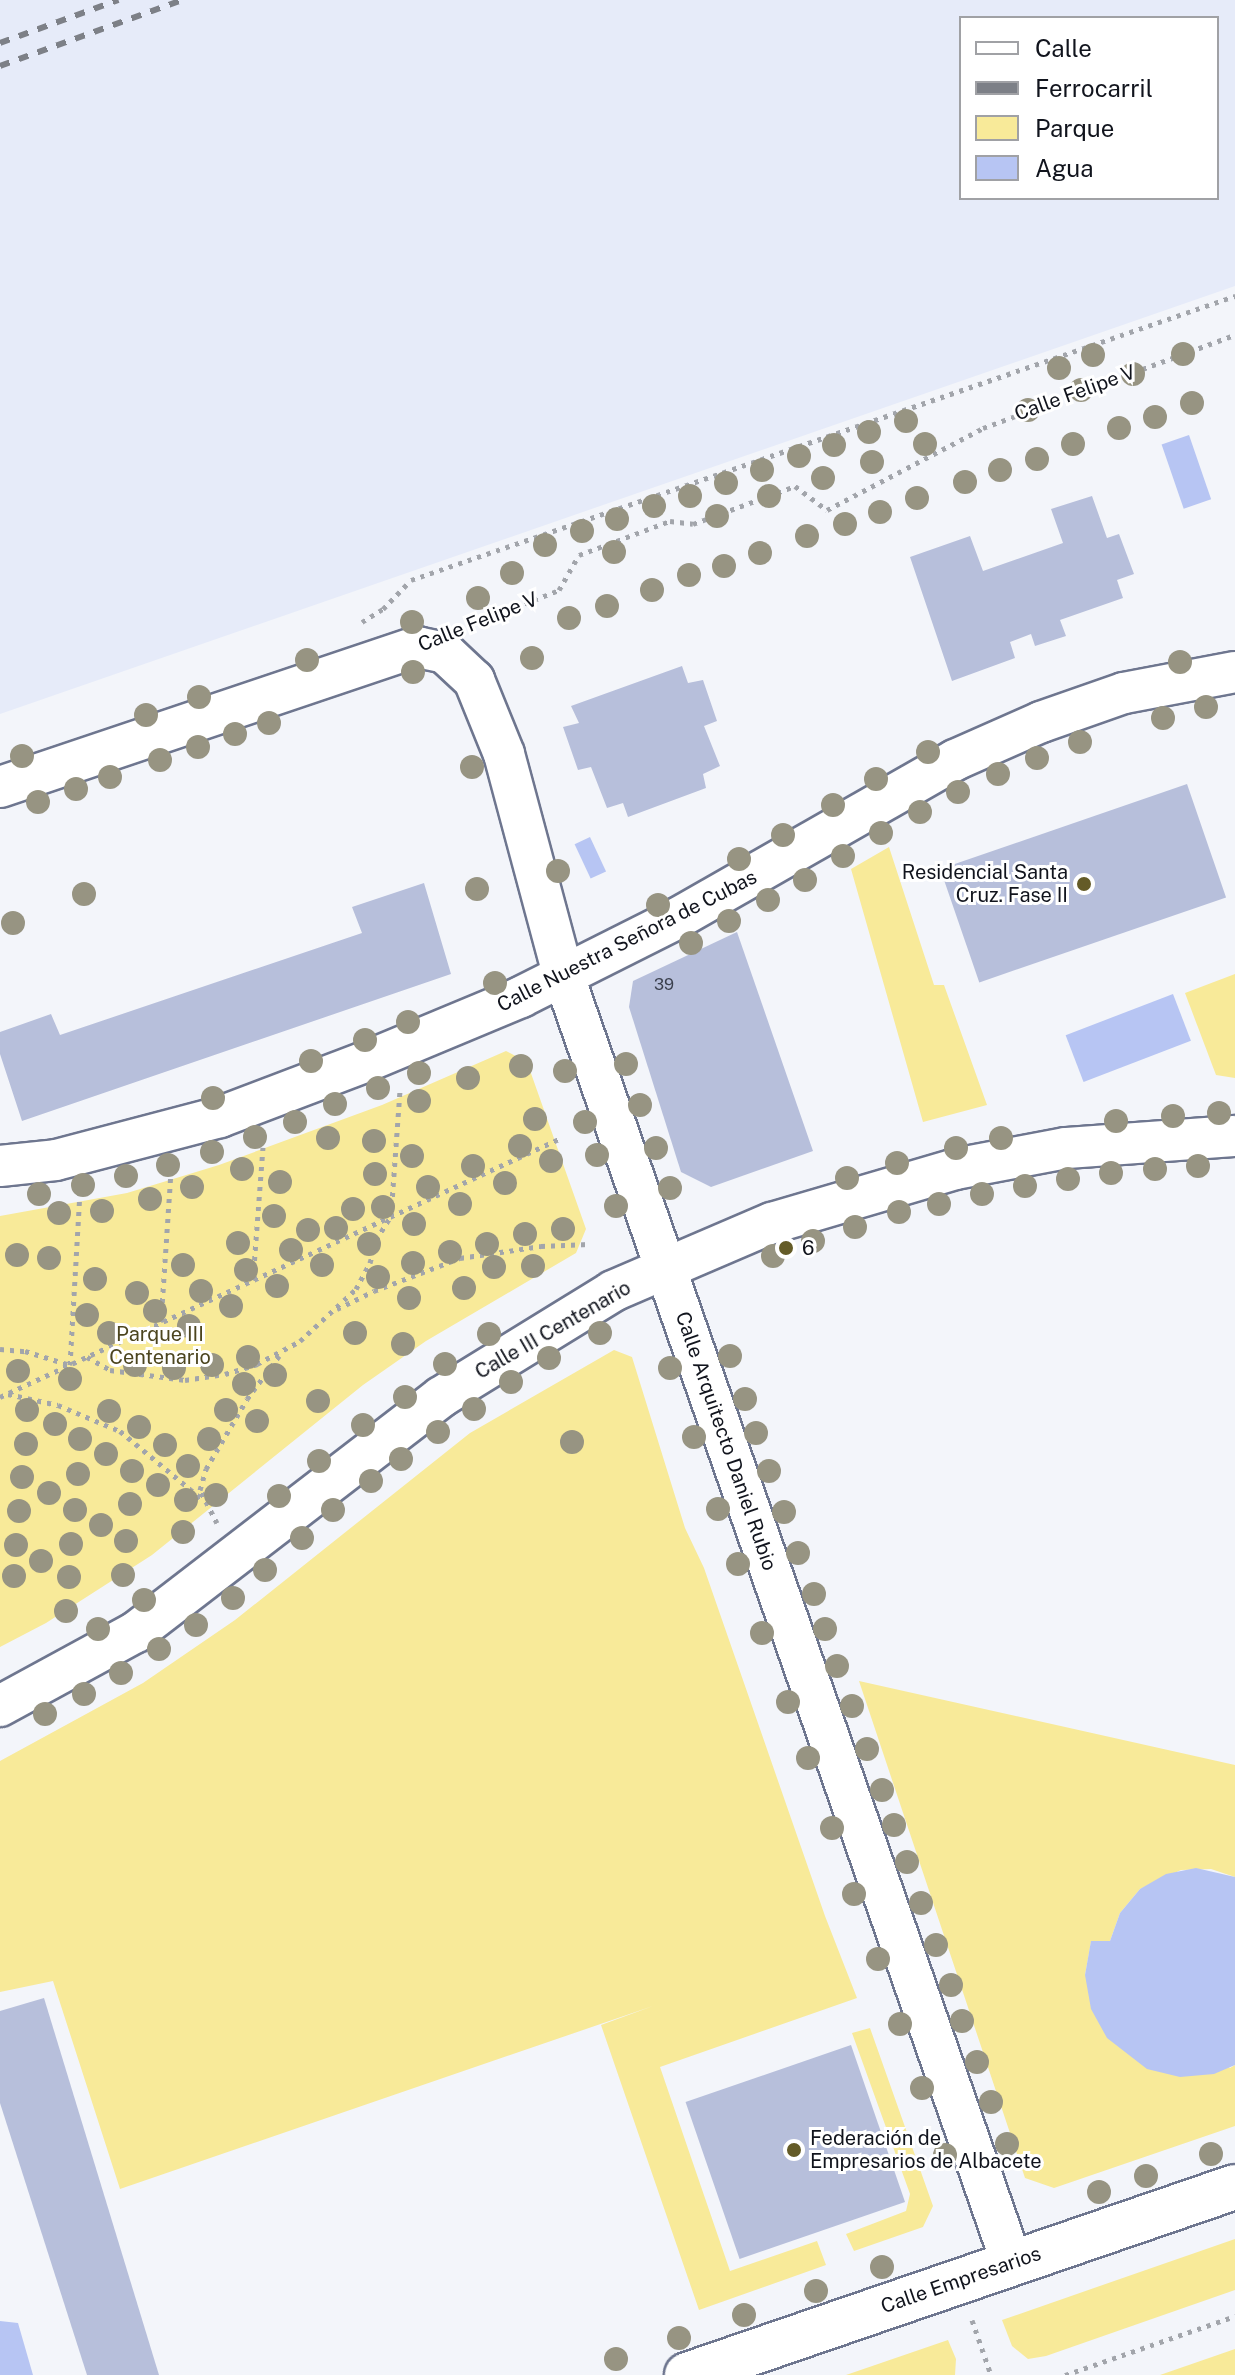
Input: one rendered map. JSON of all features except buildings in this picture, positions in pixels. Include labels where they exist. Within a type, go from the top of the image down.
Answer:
[{"type":"main road","name":"Calle Empresarios","points":[[687,2375],[1235,2187]]},
{"type":"street","name":"Calle Felipe V","points":[[0,787],[417,647]]},
{"type":"street","name":"Calle Arquitecto Daniel Rubio","points":[[417,647],[445,653],[474,680],[504,754],[563,974],[1012,2263]]},
{"type":"street","name":"Calle Nuestra Señora de Cubas","points":[[0,1166],[56,1160],[220,1117],[380,1056],[521,997],[737,887],[955,760],[1041,722],[1124,693],[1235,672]]},
{"type":"street","name":"Calle III Centenario","points":[[0,1706],[136,1632],[441,1397],[613,1291],[772,1223],[955,1169],[1066,1148],[1235,1136]]},
{"type":"path","points":[[357,626],[383,609],[411,580],[1235,296]]},
{"type":"path","name":"Calle Felipe V","points":[[417,647],[559,590],[579,555],[592,550],[670,521],[693,524],[795,486],[827,510],[983,428],[1235,335]]},
{"type":"path","points":[[237,1554],[203,1500],[200,1490],[206,1469],[255,1387],[280,1355],[356,1289],[370,1263],[376,1240],[391,1216],[400,1091]]},
{"type":"path","points":[[3,1396],[561,1138]]},
{"type":"path","points":[[253,1280],[263,1147]]},
{"type":"path","points":[[161,1322],[171,1170]]},
{"type":"path","points":[[70,1365],[80,1189]]},
{"type":"path","points":[[332,1312],[374,1291],[460,1258],[541,1246],[589,1244]]},
{"type":"path","points":[[0,1349],[25,1351],[70,1365]]},
{"type":"path","points":[[87,1357],[110,1370],[185,1380],[225,1374],[280,1355]]},
{"type":"path","points":[[3,1396],[31,1396],[120,1431],[203,1500]]},
{"type":"path","points":[[959,2281],[991,2375]]},
{"type":"path","points":[[1065,2375],[1235,2316]]},
{"type":"shaded area","points":[[0,0],[1235,0],[1235,286],[0,714]]},
{"type":"green space","points":[[889,847],[934,985],[944,985],[987,1105],[923,1122],[851,869]]},
{"type":"green space","points":[[1235,974],[1235,1078],[1216,1075],[1185,993]]},
{"type":"green space","name":"Parque III Centenario","points":[[506,1051],[527,1062],[586,1229],[576,1253],[426,1341],[363,1385],[152,1555],[46,1623],[0,1647],[0,1216],[127,1193],[219,1165],[382,1105]]},
{"type":"green space","points":[[614,1350],[632,1357],[685,1528],[704,1568],[825,1916],[857,1998],[660,2067],[730,2271],[817,2241],[826,2265],[699,2310],[601,2025],[653,2006],[120,2189],[53,1981],[0,1992],[0,1761],[143,1683],[235,1620],[470,1433]]},
{"type":"green space","points":[[859,1681],[1235,1765],[1235,1877],[1211,1869],[1181,1870],[1140,1889],[1120,1913],[1110,1941],[1091,1942],[1085,1975],[1230,2068],[1235,2065],[1235,2126],[1054,2188],[1025,2178]]},
{"type":"green space","points":[[870,2028],[933,2206],[923,2227],[854,2251],[846,2234],[906,2211],[910,2194],[852,2033]]},
{"type":"green space","points":[[1235,2239],[1235,2290],[1046,2356],[1028,2359],[1012,2346],[1002,2320]]},
{"type":"green space","points":[[948,2340],[956,2359],[955,2375],[846,2375]]},
{"type":"green space","points":[[1235,2349],[1235,2375],[1160,2375]]},
{"type":"water","points":[[1189,435],[1211,499],[1184,509],[1162,444]]},
{"type":"water","points":[[590,837],[606,871],[591,879],[575,844]]},
{"type":"water","points":[[1173,994],[1191,1041],[1084,1082],[1066,1035]]},
{"type":"water","points":[[1196,1868],[1235,1877],[1235,2065],[1214,2074],[1180,2077],[1147,2069],[1107,2038],[1091,2009],[1085,1975],[1091,1941],[1110,1941],[1120,1913],[1140,1889],[1166,1874]]},
{"type":"water","points":[[0,2321],[18,2323],[33,2375],[0,2375]]},
{"type":"railway","points":[[0,43],[118,0]]},
{"type":"railway","points":[[0,66],[182,0]]},
{"type":"place","name":"Residencial Santa Cruz. Fase II","points":[[1084,884]]},
{"type":"place","name":"6","points":[[786,1248]]},
{"type":"place","name":"Federación de Empresarios de Albacete","points":[[794,2150]]}]
